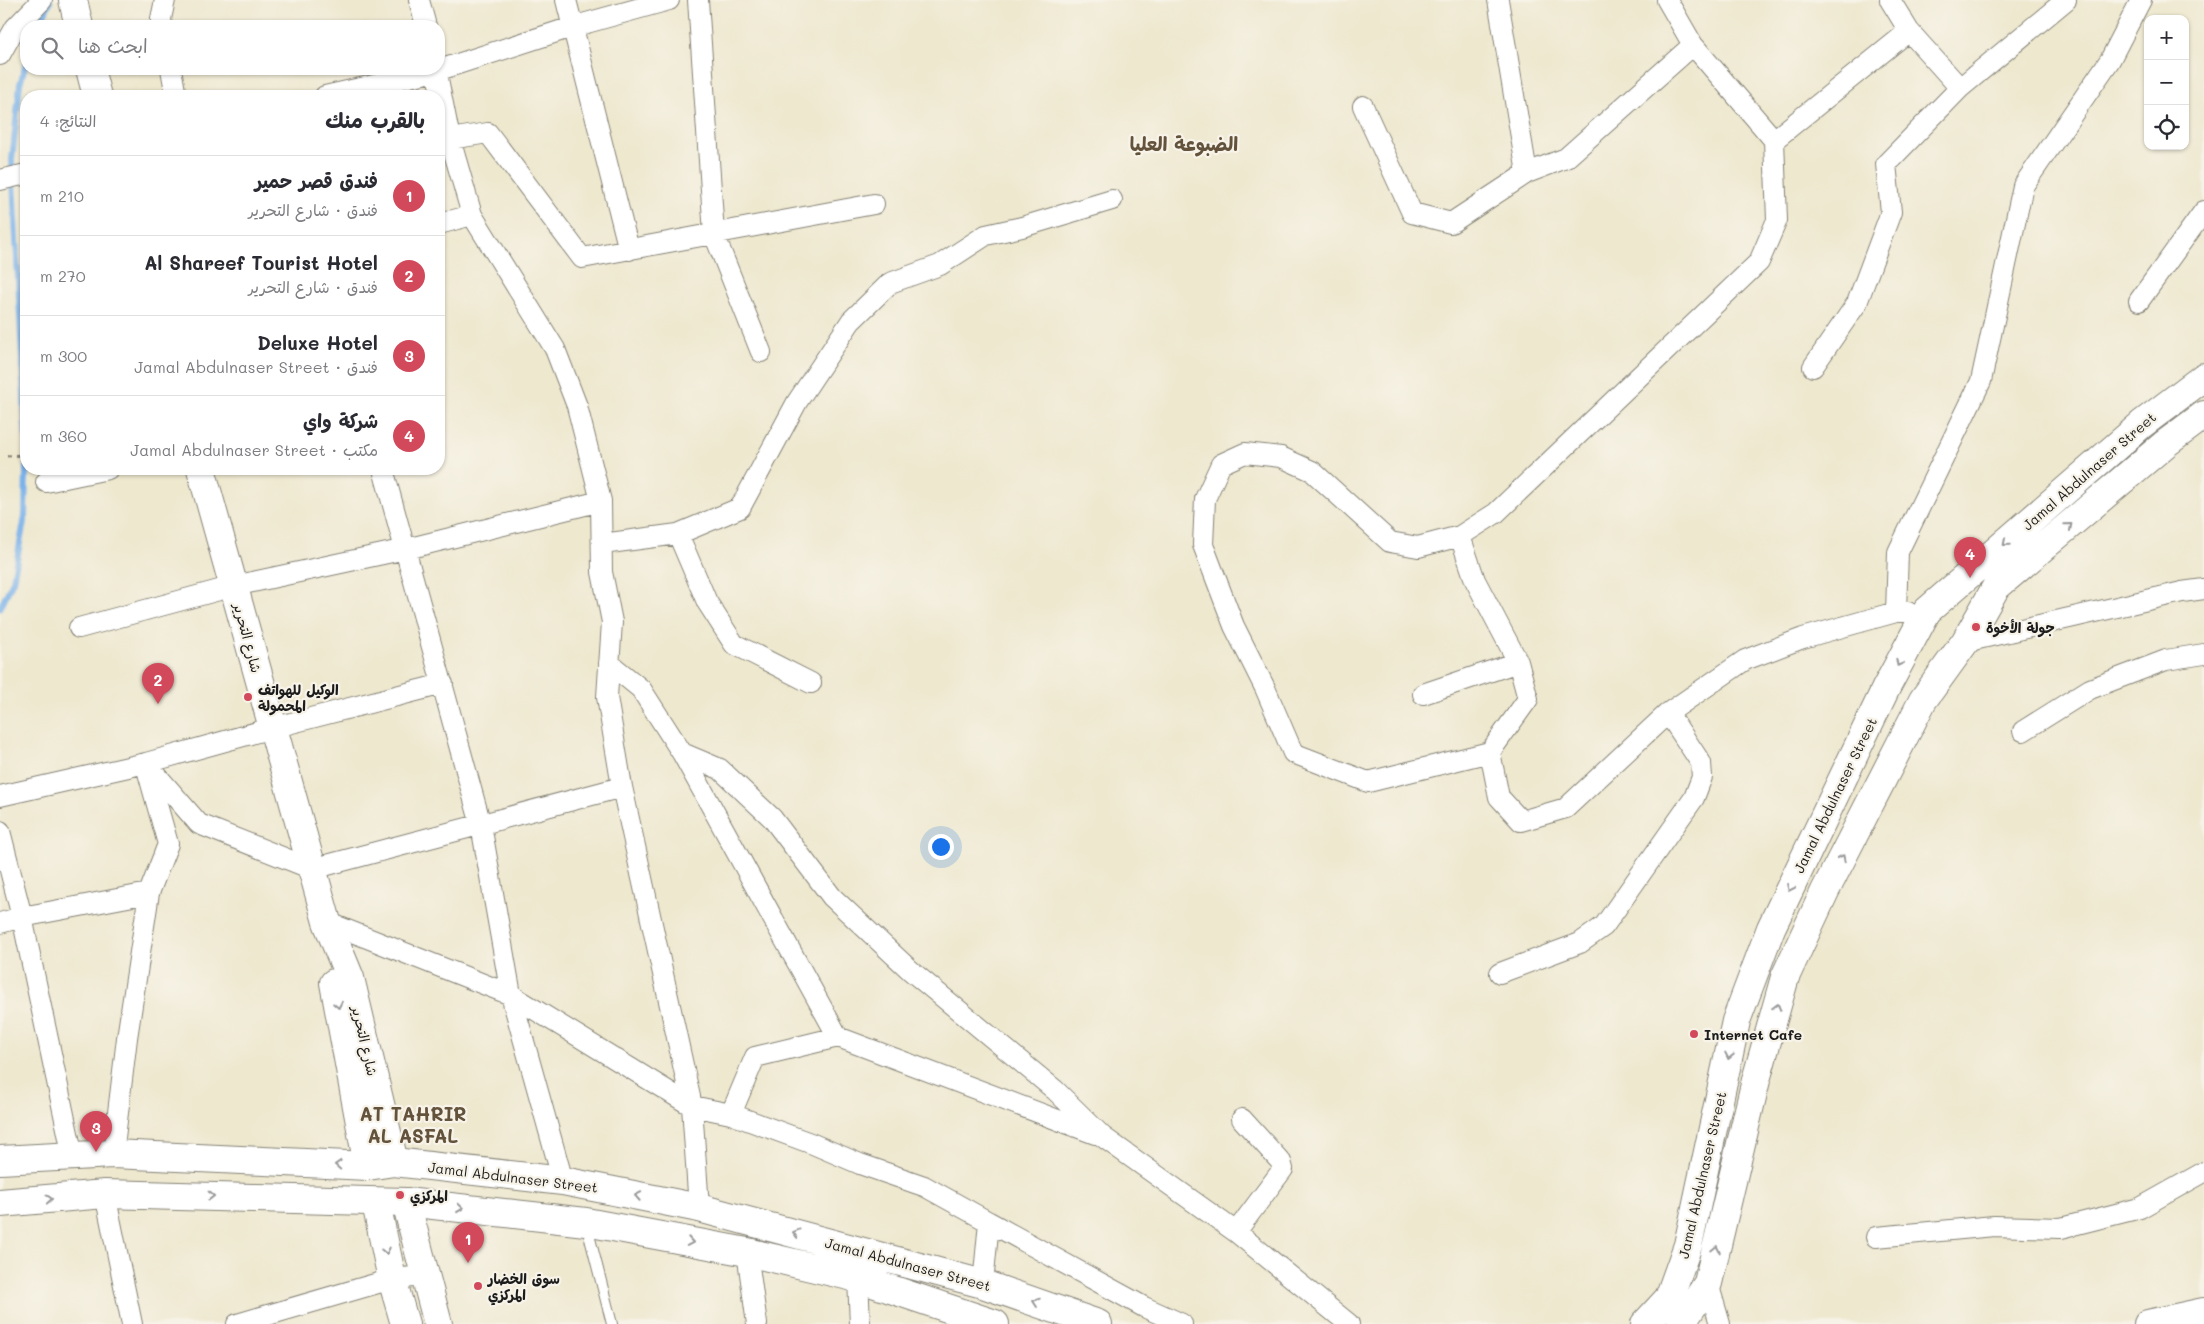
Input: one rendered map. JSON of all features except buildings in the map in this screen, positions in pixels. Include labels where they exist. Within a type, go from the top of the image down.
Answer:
[{"type":"main road","points":[[73,0],[78,20]]},
{"type":"main road","points":[[92,75],[95,90]]},
{"type":"main road","name":"Jamal Abdulnaser Street","points":[[1645,1324],[1669,1298],[1688,1245],[1736,1021],[1771,928],[1886,688],[1927,612],[2142,424],[2204,377]]},
{"type":"main road","name":"Jamal Abdulnaser Street","points":[[1681,1324],[1708,1283],[1756,1080],[1785,977],[1825,891],[1923,700],[1965,642],[1996,587],[2204,414]]},
{"type":"main road","name":"شارع التحرير","points":[[203,475],[327,922],[350,978],[381,1164]]},
{"type":"main road","points":[[1927,612],[1946,604],[1955,605],[1962,610],[1967,618],[1965,642]]},
{"type":"main road","name":"Jamal Abdulnaser Street","points":[[0,1160],[73,1158],[113,1154],[381,1164],[563,1181],[699,1208],[983,1284],[1098,1324]]},
{"type":"main road","name":"Jamal Abdulnaser Street","points":[[0,1203],[105,1194],[376,1203],[406,1202],[586,1222],[747,1252],[858,1278],[995,1324]]},
{"type":"main road","points":[[406,1202],[438,1324]]},
{"type":"main road","points":[[376,1203],[392,1279],[405,1324]]},
{"type":"main road","points":[[2148,1324],[2204,1312]]},
{"type":"street","points":[[23,20],[42,0]]},
{"type":"street","points":[[161,20],[165,0]]},
{"type":"street","points":[[419,0],[424,20]]},
{"type":"street","points":[[566,0],[629,250]]},
{"type":"street","points":[[445,67],[669,0]]},
{"type":"street","points":[[698,0],[714,234],[761,352]]},
{"type":"street","points":[[1498,0],[1527,173]]},
{"type":"street","points":[[1460,536],[1475,580],[1518,662],[1528,699],[1490,752],[1368,782],[1293,753],[1265,688],[1234,626],[1203,545],[1205,498],[1221,464],[1245,453],[1281,456],[1312,471],[1390,542],[1418,548],[1460,536],[1496,513],[1759,262],[1777,220],[1774,140],[1693,45],[1667,0]]},
{"type":"street","points":[[1890,0],[1909,31],[1960,88]]},
{"type":"street","points":[[1813,367],[1857,303],[1891,212],[1886,164],[1960,88],[2066,0]]},
{"type":"street","points":[[1896,612],[1898,552],[1981,381],[2023,186],[2110,60],[2141,0]]},
{"type":"street","points":[[0,55],[15,28],[20,23]]},
{"type":"street","points":[[1774,140],[1909,31]]},
{"type":"street","points":[[1363,106],[1412,213],[1451,223],[1527,173],[1566,158],[1693,45]]},
{"type":"street","points":[[171,75],[175,90]]},
{"type":"street","points":[[351,90],[415,75]]},
{"type":"street","points":[[437,75],[440,90]]},
{"type":"street","points":[[445,114],[472,216],[555,349],[577,406],[601,501],[602,572],[612,622],[607,697],[622,787],[692,1106],[699,1208]]},
{"type":"street","points":[[450,139],[488,133],[582,258],[874,204]]},
{"type":"street","points":[[0,180],[20,175]]},
{"type":"street","points":[[602,544],[678,534],[740,508],[797,402],[851,321],[890,283],[940,265],[986,235],[1022,227],[1112,200]]},
{"type":"street","points":[[2139,301],[2204,211]]},
{"type":"street","points":[[445,223],[472,216]]},
{"type":"street","points":[[46,482],[79,475]]},
{"type":"street","points":[[385,475],[481,825],[511,995],[563,1181]]},
{"type":"street","points":[[79,628],[234,586],[406,549],[601,501]]},
{"type":"street","points":[[678,534],[707,602],[734,644],[811,683]]},
{"type":"street","points":[[1965,642],[2182,592],[2204,589]]},
{"type":"street","points":[[1490,752],[1499,798],[1521,821],[1566,808],[1668,713],[1745,660],[1804,638],[1896,612],[1927,612]]},
{"type":"street","points":[[2024,730],[2090,689],[2166,660],[2204,654]]},
{"type":"street","points":[[1423,694],[1518,662]]},
{"type":"street","points":[[609,663],[641,689],[682,753],[838,1037]]},
{"type":"street","points":[[0,796],[146,763],[443,684]]},
{"type":"street","points":[[1500,973],[1580,942],[1604,926],[1694,798],[1702,777],[1701,763],[1668,713]]},
{"type":"street","points":[[682,753],[720,769],[772,818],[832,896],[910,970],[1054,1090],[1103,1137],[1236,1232],[1348,1324]]},
{"type":"street","points":[[146,763],[199,824],[312,869],[622,787]]},
{"type":"street","points":[[113,1154],[127,1038],[149,893],[168,844],[146,763]]},
{"type":"street","points":[[0,831],[22,917],[73,1158]]},
{"type":"street","points":[[0,924],[22,917],[149,893]]},
{"type":"street","points":[[327,922],[511,995],[692,1106],[731,1114],[813,1144],[860,1164],[924,1186],[1144,1307],[1182,1324]]},
{"type":"street","points":[[731,1114],[755,1057],[838,1037],[1103,1137]]},
{"type":"street","points":[[1236,1232],[1283,1169],[1282,1162],[1242,1119]]},
{"type":"street","points":[[1876,1237],[1994,1226],[2061,1228],[2140,1208],[2204,1172]]},
{"type":"street","points":[[105,1194],[132,1324]]},
{"type":"street","points":[[983,1284],[989,1222]]},
{"type":"street","points":[[747,1252],[756,1324]]},
{"type":"street","points":[[237,1324],[392,1279],[425,1276]]},
{"type":"street","points":[[858,1278],[860,1324]]},
{"type":"street","points":[[1708,1283],[1720,1324]]},
{"type":"lane","points":[[586,1222],[612,1324]]},
{"type":"path","points":[[7,456],[20,455]]},
{"type":"waterway","points":[[42,20],[50,2]]},
{"type":"waterway","points":[[20,317],[12,160],[23,75]]},
{"type":"waterway","points":[[0,608],[13,581],[25,516],[26,475]]},
{"type":"place","name":"شركة واي","points":[[1970,578]]},
{"type":"place","name":"جولة الأخوة","points":[[1976,627]]},
{"type":"place","name":"الوكيل للهواتف المحمولة","points":[[248,697]]},
{"type":"place","name":"Al Shareef Tourist Hotel","points":[[158,704]]},
{"type":"place","name":"Internet Cafe","points":[[1694,1034]]},
{"type":"place","name":"Deluxe Hotel","points":[[96,1152]]},
{"type":"place","name":"المركزي","points":[[400,1195]]},
{"type":"place","name":"فندق قصر حمير","points":[[468,1263]]},
{"type":"place","name":"سوق الخضار المركزي","points":[[478,1286]]},
{"type":"district","name":"الضبوعة العليا","points":[[1184,143]]},
{"type":"district","name":"AT TAHRIR AL ASFAL","points":[[413,1124]]}]
